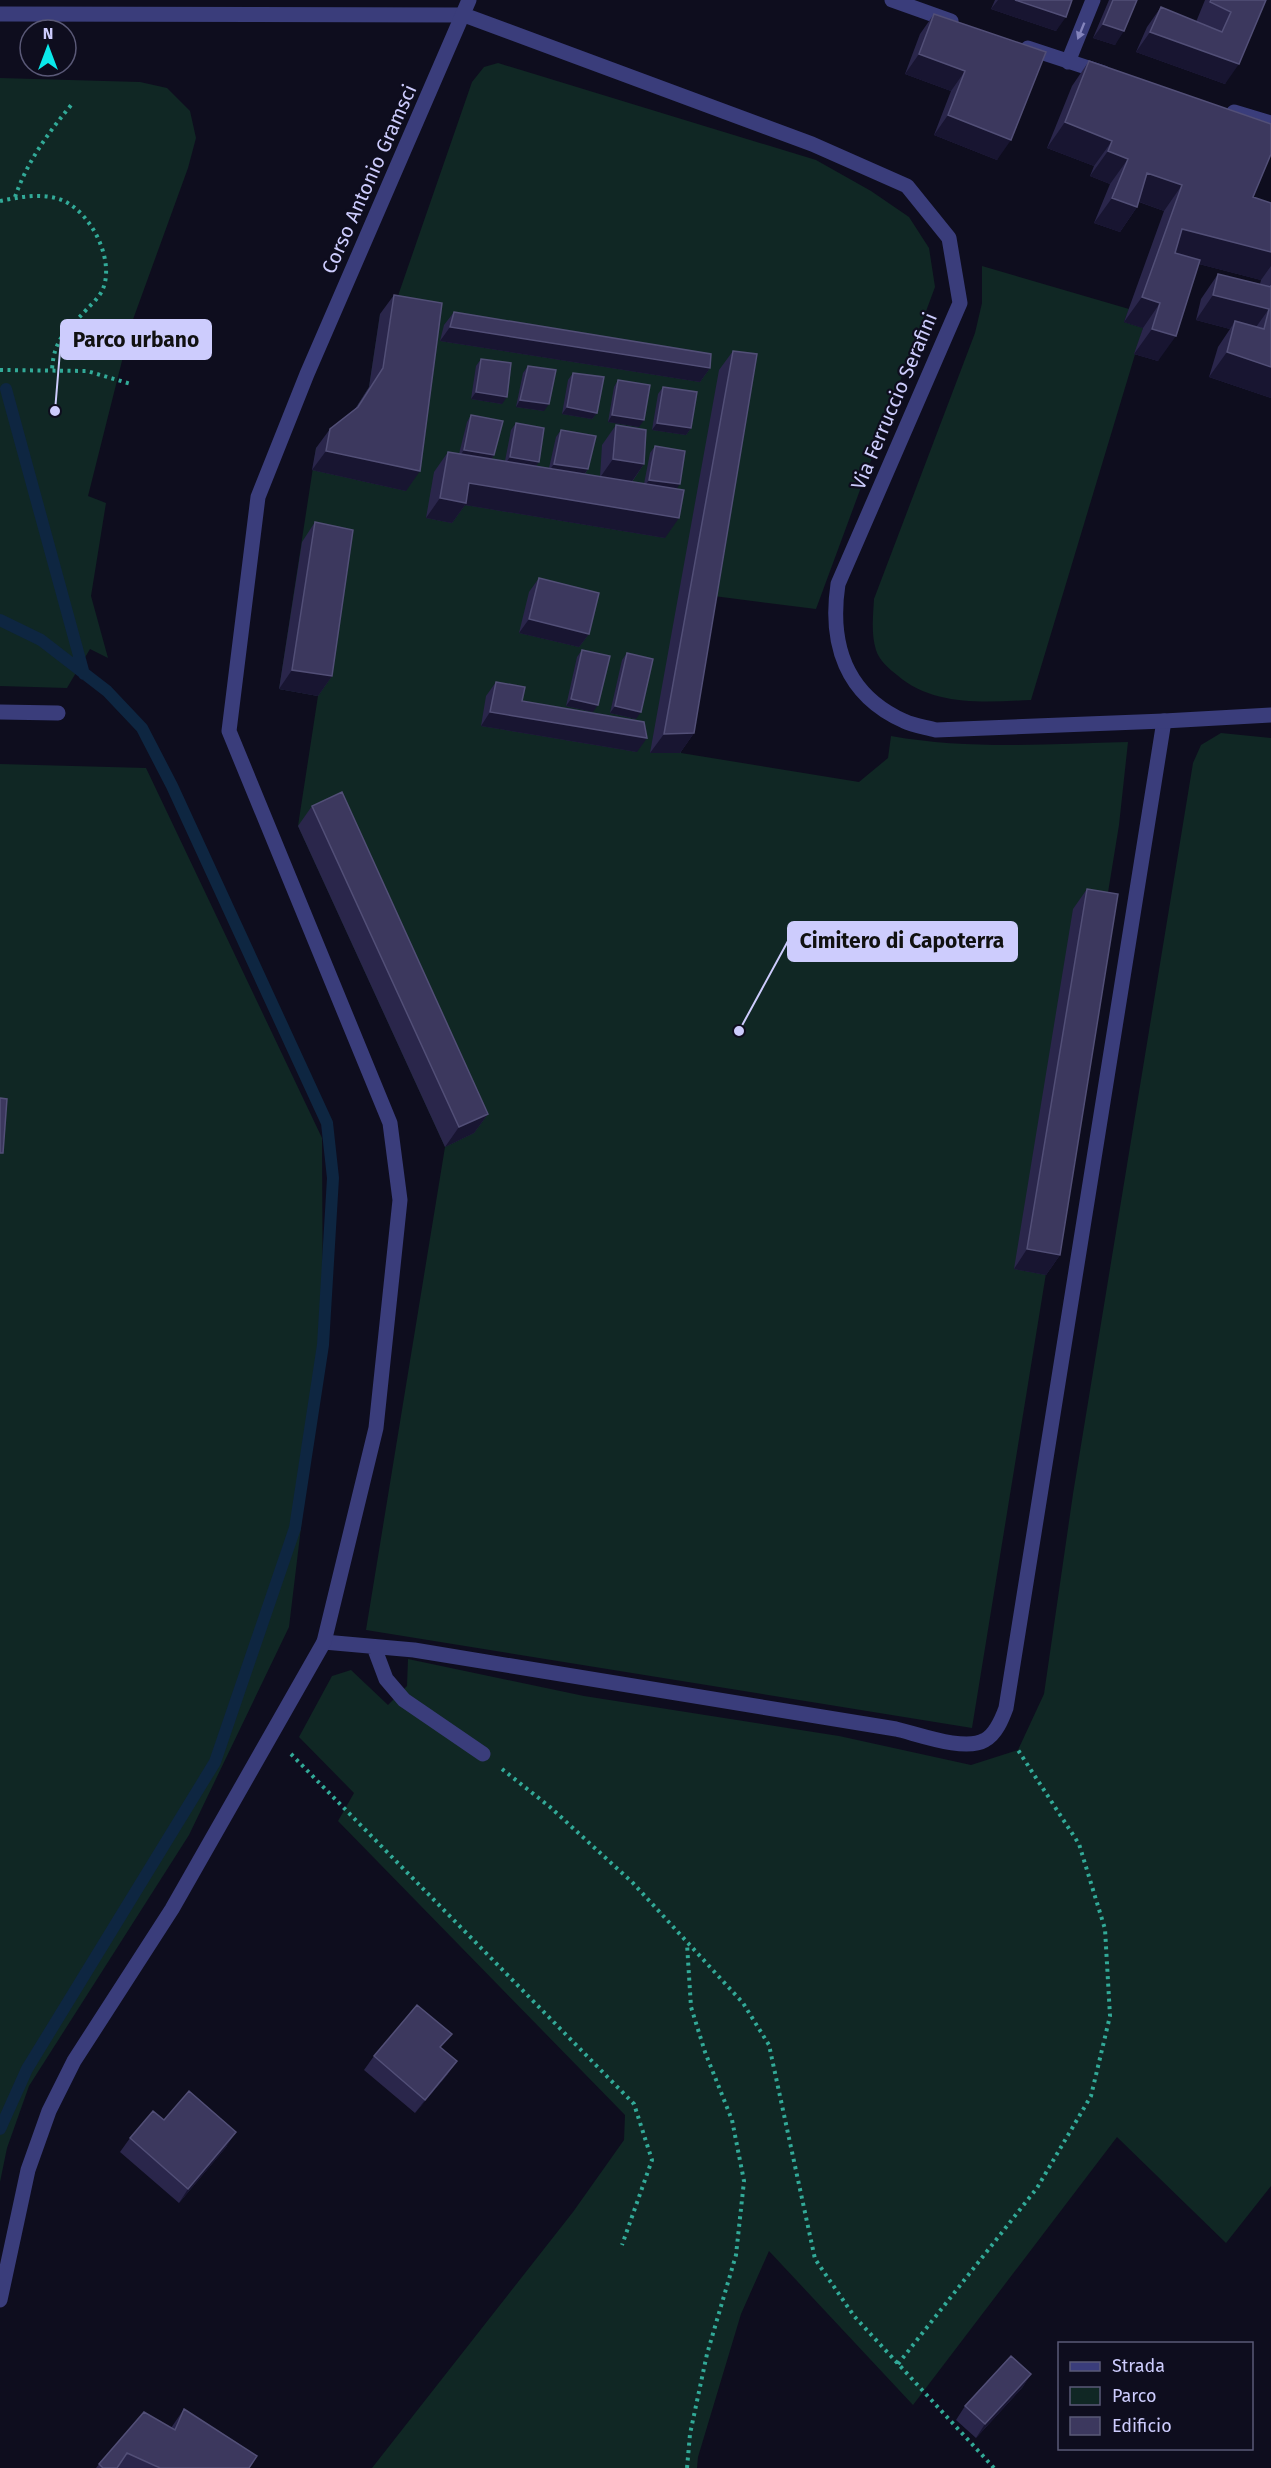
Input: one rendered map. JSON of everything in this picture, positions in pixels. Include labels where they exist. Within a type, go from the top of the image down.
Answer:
[{"type":"street","name":"Corso Antonio Gramsci","points":[[0,2300],[28,2170],[50,2111],[74,2061],[172,1909],[324,1642],[376,1428],[400,1200],[390,1123],[229,731],[258,497],[307,374],[470,0]]},
{"type":"street","points":[[892,0],[969,27]]},
{"type":"street","points":[[1068,62],[1093,0]]},
{"type":"street","points":[[0,14],[464,15]]},
{"type":"street","name":"Via Ferruccio Serafini","points":[[464,15],[812,144],[907,186],[949,238],[960,303],[838,584],[834,611],[836,638],[845,664],[860,688],[881,708],[906,722],[936,730],[1271,715]]},
{"type":"street","points":[[1013,43],[1113,76]]},
{"type":"street","points":[[1215,106],[1271,123]]},
{"type":"street","points":[[0,712],[58,713]]},
{"type":"street","points":[[324,1642],[414,1650],[873,1725],[963,1745],[986,1740],[1000,1724],[1006,1708],[1164,721]]},
{"type":"street","points":[[374,1647],[386,1679],[404,1700],[483,1754]]},
{"type":"path","points":[[15,197],[23,173],[51,130],[72,104]]},
{"type":"path","points":[[0,201],[15,197],[36,196],[64,201],[86,219],[101,244],[106,267],[102,291],[66,331],[53,350],[52,370]]},
{"type":"path","points":[[0,370],[87,371],[131,384]]},
{"type":"path","points":[[898,2364],[1036,2188],[1091,2096],[1110,2016],[1105,1929],[1079,1844],[1032,1769],[1000,1724]]},
{"type":"path","points":[[271,1735],[634,2104],[652,2160],[622,2245]]},
{"type":"path","points":[[483,1754],[550,1807],[633,1883],[743,2003],[769,2045],[815,2259],[854,2316],[994,2468]]},
{"type":"path","points":[[687,1944],[691,2007],[705,2052],[732,2120],[744,2181],[736,2255],[706,2354],[690,2434],[687,2468]]},
{"type":"green space","points":[[498,63],[816,160],[871,191],[909,217],[929,248],[935,287],[816,609],[706,595],[681,753],[859,782],[888,758],[891,736],[979,745],[1128,742],[1119,825],[972,1728],[366,1630],[445,1147],[298,826],[318,696],[279,689],[316,448],[344,427],[369,387],[380,314],[391,316],[472,82],[484,67]]},
{"type":"green space","points":[[0,78],[140,82],[167,88],[190,111],[196,138],[188,168],[131,325],[88,496],[106,503],[91,596],[108,658],[90,649],[67,688],[0,686]]},
{"type":"green space","points":[[982,266],[1129,309],[1124,322],[1143,328],[1031,700],[961,700],[927,693],[911,685],[882,661],[877,654],[873,638],[874,599],[975,333],[982,303]]},
{"type":"green space","points":[[1221,733],[1271,738],[1271,2186],[1226,2243],[1117,2137],[913,2405],[769,2251],[741,2314],[698,2457],[697,2468],[372,2468],[573,2212],[624,2140],[625,2115],[338,1821],[354,1793],[299,1737],[332,1676],[351,1670],[388,1705],[407,1686],[408,1659],[584,1696],[839,1736],[971,1765],[1018,1750],[1044,1694],[1073,1494],[1193,763],[1201,745]]},
{"type":"green space","points":[[0,764],[146,768],[322,1138],[323,1345],[289,1627],[189,1835],[29,2086],[7,2148],[0,2182]]},
{"type":"building","points":[[1015,0],[1072,0],[1066,17]]},
{"type":"building","points":[[1113,0],[1137,0],[1124,31],[1103,24]]},
{"type":"building","points":[[1211,0],[1266,0],[1239,64],[1150,32],[1161,7],[1222,32],[1231,12],[1210,2]]},
{"type":"building","points":[[934,14],[1046,52],[1011,140],[948,115],[965,71],[919,54]]},
{"type":"building","points":[[1089,61],[1271,124],[1271,154],[1253,197],[1271,203],[1271,252],[1182,229],[1175,253],[1200,260],[1176,336],[1152,329],[1160,303],[1142,297],[1182,185],[1147,173],[1137,207],[1112,198],[1128,159],[1108,151],[1112,141],[1065,122]]},
{"type":"building","points":[[1218,274],[1271,287],[1271,367],[1227,352],[1235,321],[1264,329],[1269,309],[1213,295]]},
{"type":"building","points":[[394,295],[442,303],[420,471],[326,451],[330,429],[358,407],[383,368]]},
{"type":"building","points":[[454,312],[711,354],[710,368],[450,327]]},
{"type":"building","points":[[733,351],[757,354],[694,733],[664,734]]},
{"type":"building","points":[[481,359],[511,363],[507,397],[476,392]]},
{"type":"building","points":[[528,366],[556,370],[549,404],[520,400]]},
{"type":"building","points":[[573,373],[604,377],[597,413],[567,407]]},
{"type":"building","points":[[618,380],[650,385],[644,420],[612,415]]},
{"type":"building","points":[[663,387],[697,392],[691,428],[657,423]]},
{"type":"building","points":[[471,415],[503,421],[494,455],[464,450]]},
{"type":"building","points":[[516,423],[544,428],[539,462],[510,457]]},
{"type":"building","points":[[616,425],[646,430],[644,464],[613,459]]},
{"type":"building","points":[[561,430],[596,436],[588,469],[554,464]]},
{"type":"building","points":[[655,446],[685,451],[680,484],[649,480]]},
{"type":"building","points":[[448,452],[684,490],[679,518],[469,483],[466,503],[440,498]]},
{"type":"building","points":[[315,522],[353,530],[332,676],[292,670]]},
{"type":"building","points":[[539,578],[599,593],[589,634],[529,619]]},
{"type":"building","points":[[582,650],[610,656],[598,705],[571,699]]},
{"type":"building","points":[[627,653],[653,659],[641,712],[615,706]]},
{"type":"building","points":[[496,682],[525,687],[522,701],[644,722],[647,738],[490,712]]},
{"type":"building","points":[[342,792],[488,1114],[459,1127],[312,806]]},
{"type":"building","points":[[1087,889],[1118,894],[1060,1255],[1027,1249]]},
{"type":"building","points":[[0,1098],[7,1099],[3,1153],[0,1153]]},
{"type":"building","points":[[417,2005],[452,2034],[440,2047],[457,2061],[425,2100],[374,2056]]},
{"type":"building","points":[[189,2091],[236,2132],[188,2189],[130,2138],[153,2111],[164,2120]]},
{"type":"building","points":[[1011,2356],[1031,2374],[985,2424],[965,2406]]},
{"type":"building","points":[[184,2409],[257,2456],[249,2468],[160,2468],[127,2453],[117,2468],[103,2468],[99,2464],[144,2412],[175,2430]]},
{"type":"waterway","points":[[6,389],[84,674]]},
{"type":"waterway","points":[[0,620],[41,640],[107,691],[142,728],[172,786],[327,1123],[333,1178],[323,1345],[295,1528],[215,1762],[27,2069],[0,2129]]},
{"type":"place","name":"Parco urbano","points":[[55,411]]},
{"type":"place","name":"Cimitero di Capoterra","points":[[739,1031]]}]
